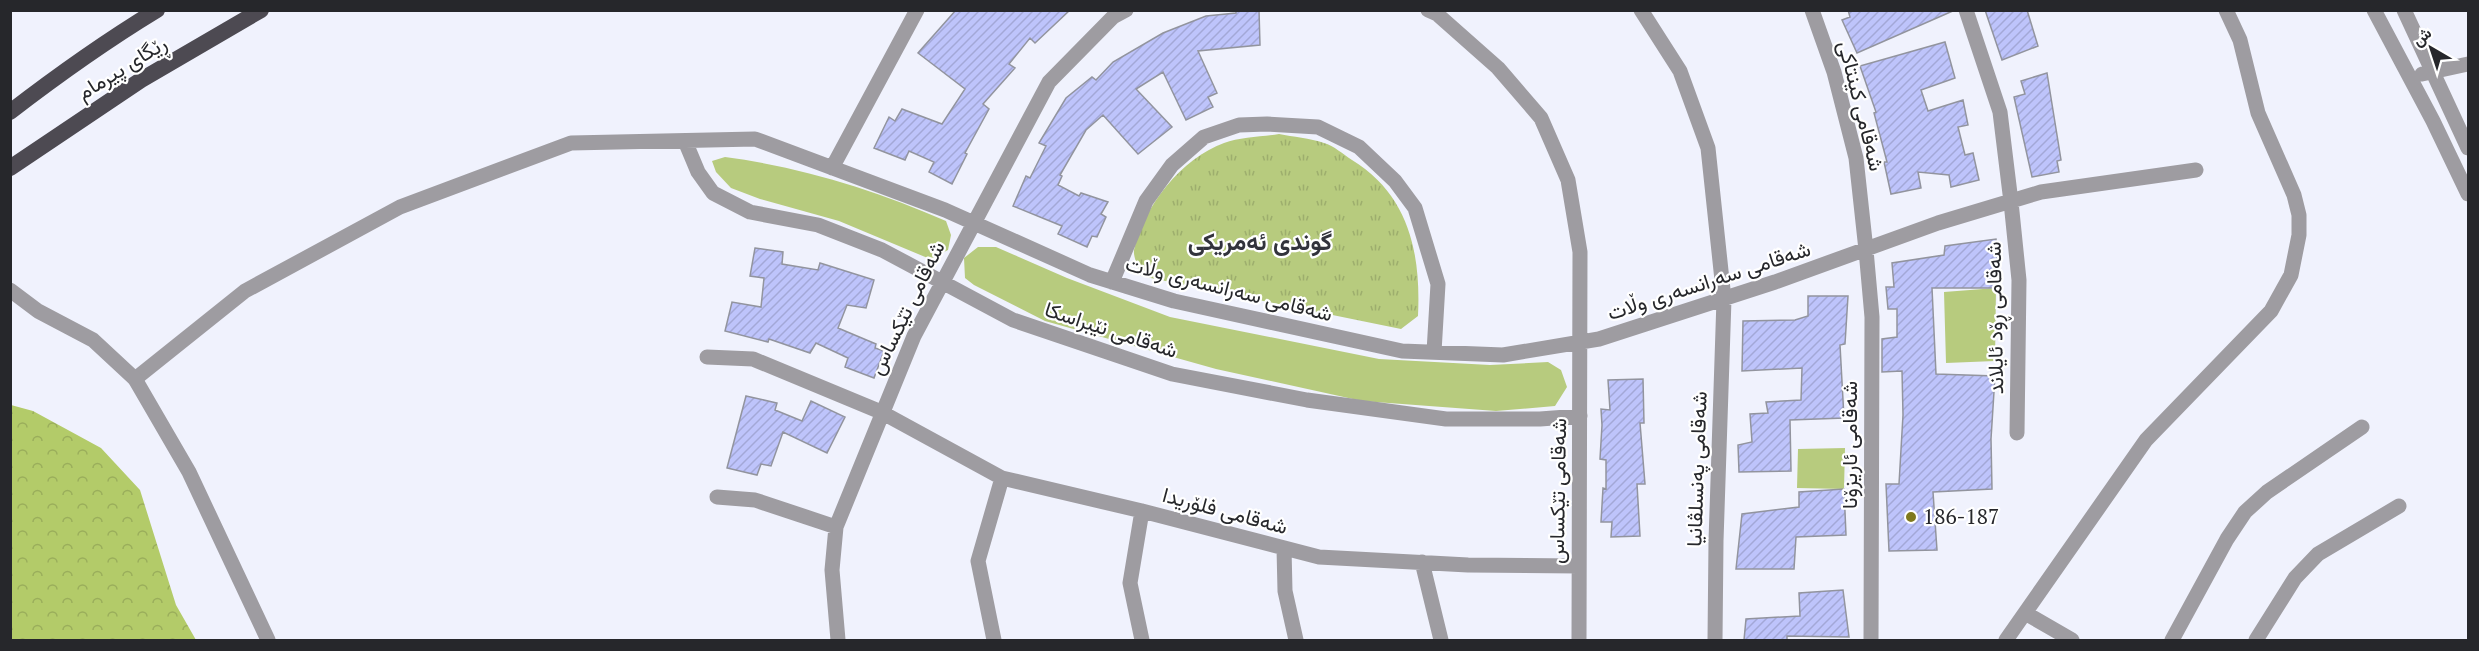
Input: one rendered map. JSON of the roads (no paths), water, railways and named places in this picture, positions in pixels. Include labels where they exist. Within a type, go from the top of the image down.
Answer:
[{"type":"highway","name":"ڕێگای پیرمام","points":[[10,112],[96,48],[157,10]]},
{"type":"highway","name":"ڕێگای پیرمام","points":[[10,168],[141,80],[261,10]]},
{"type":"street","points":[[832,168],[918,10]]},
{"type":"street","name":"شەقامی تێکساس","points":[[838,640],[832,570],[836,527],[881,412],[914,336],[972,222],[1048,82],[1113,17],[1126,10]]},
{"type":"street","name":"شەقامی تێکساس","points":[[1428,10],[1437,14],[1498,68],[1541,118],[1568,180],[1580,252],[1579,640]]},
{"type":"street","name":"شەقامی پەنسلڤانیا","points":[[1641,10],[1680,71],[1708,148],[1724,299],[1715,640]]},
{"type":"street","name":"شەقامی کینتاکی","points":[[1812,10],[1834,72],[1856,158],[1866,250]]},
{"type":"street","name":"شەقامی ڕۆد ئایلاند","points":[[1966,10],[2000,112],[2012,202],[2019,280],[2018,433]]},
{"type":"street","points":[[2006,640],[2146,440],[2271,311],[2291,275],[2299,235],[2297,205],[2258,112],[2240,40],[2226,10]]},
{"type":"street","points":[[2374,10],[2469,194]]},
{"type":"street","points":[[2404,10],[2469,148]]},
{"type":"street","points":[[2411,78],[2431,71],[2469,64]]},
{"type":"street","points":[[1112,282],[1146,201],[1172,165],[1204,137],[1239,125],[1318,127],[1359,147],[1395,181],[1415,208],[1438,284],[1434,352]]},
{"type":"street","name":"شەقامی سەرانسەری وڵات","points":[[135,379],[245,291],[400,207],[571,143],[755,139],[972,222],[1090,275],[1174,302],[1402,351],[1503,354],[1599,339],[1724,299],[1938,223],[2042,192],[2196,170]]},
{"type":"street","name":"شەقامی نێبراسکا","points":[[685,141],[698,172],[713,193],[750,212],[818,225],[882,250],[1013,320],[1172,374],[1307,400],[1446,419],[1540,419],[1580,416]]},
{"type":"street","name":"شەقامی ئاریزۆنا","points":[[1866,250],[1872,316],[1871,640]]},
{"type":"street","points":[[10,290],[38,311],[93,340],[135,379],[189,472],[268,640]]},
{"type":"street","points":[[10,302],[38,311]]},
{"type":"street","name":"شەقامی فلۆریدا","points":[[707,357],[753,360],[881,412],[1002,478],[1142,511],[1319,557],[1579,566]]},
{"type":"street","points":[[2172,640],[2227,539],[2245,512],[2267,492],[2362,428]]},
{"type":"street","points":[[994,640],[978,561],[1002,478]]},
{"type":"street","points":[[717,497],[755,500],[836,527]]},
{"type":"street","points":[[2256,640],[2295,578],[2318,554],[2399,506]]},
{"type":"street","points":[[1142,511],[1130,583],[1142,640]]},
{"type":"street","points":[[1284,548],[1285,591],[1296,640]]},
{"type":"street","points":[[1422,562],[1441,640]]},
{"type":"street","points":[[2025,613],[2072,640]]},
{"type":"place","name":"186-187","points":[[1911,517]]},
{"type":"district","name":"گوندی ئەمریکی","points":[[1260,242]]}]
